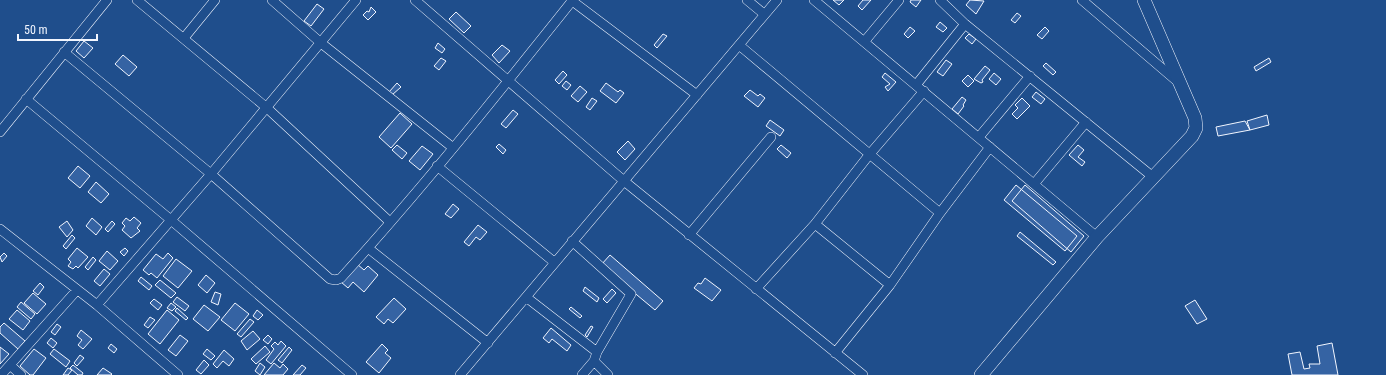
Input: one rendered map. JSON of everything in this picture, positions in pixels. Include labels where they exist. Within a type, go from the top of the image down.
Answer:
[{"type":"street","points":[[0,132],[107,0]]},
{"type":"street","points":[[137,0],[266,108],[390,222]]},
{"type":"street","points":[[184,38],[215,0]]},
{"type":"street","points":[[272,0],[321,43],[452,147]]},
{"type":"street","points":[[97,305],[211,174],[356,0]]},
{"type":"street","points":[[415,0],[624,181],[863,375]]},
{"type":"street","points":[[64,52],[211,174],[330,278],[336,280],[341,278],[368,248],[508,82],[571,0],[697,95]]},
{"type":"street","points":[[747,0],[764,14]]},
{"type":"street","points":[[460,375],[777,0]]},
{"type":"street","points":[[814,0],[1097,237]]},
{"type":"street","points":[[864,42],[899,0]]},
{"type":"street","points":[[940,0],[965,24],[1153,177]]},
{"type":"street","points":[[1082,0],[1181,85]]},
{"type":"street","points":[[981,375],[1097,237],[1192,136],[1196,128],[1195,118],[1144,0]]},
{"type":"street","points":[[916,85],[965,24]]},
{"type":"street","points":[[739,45],[940,213]]},
{"type":"street","points":[[979,137],[1030,76]]},
{"type":"street","points":[[756,289],[815,224],[869,155],[924,91]]},
{"type":"street","points":[[26,99],[171,220],[352,375]]},
{"type":"street","points":[[1034,184],[1086,122]]},
{"type":"street","points":[[689,234],[770,137]]},
{"type":"street","points":[[835,353],[890,285],[940,213],[990,147]]},
{"type":"street","points":[[437,166],[554,262]]},
{"type":"street","points":[[815,224],[890,285]]},
{"type":"street","points":[[0,229],[97,305],[178,375]]},
{"type":"street","points":[[572,241],[631,294],[597,352],[594,361],[582,375]]},
{"type":"street","points":[[368,248],[488,343]]},
{"type":"street","points":[[1,375],[77,290]]},
{"type":"street","points":[[526,297],[597,352]]},
{"type":"street","points":[[594,361],[608,375]]},
{"type":"street","points":[[10,365],[21,375]]},
{"type":"building","points":[[833,0],[844,0],[839,5]]},
{"type":"building","points":[[863,0],[871,0],[862,10],[858,6]]},
{"type":"building","points":[[911,0],[921,0],[916,7],[910,2]]},
{"type":"building","points":[[970,0],[984,1],[976,14],[966,5]]},
{"type":"building","points":[[317,4],[324,9],[311,26],[304,21]]},
{"type":"building","points":[[371,7],[376,12],[368,20],[363,15],[367,11],[369,12]]},
{"type":"building","points":[[456,12],[471,26],[464,33],[449,19]]},
{"type":"building","points":[[1017,13],[1021,16],[1015,23],[1011,20]]},
{"type":"building","points":[[940,22],[947,28],[943,32],[936,27]]},
{"type":"building","points":[[910,27],[915,31],[908,38],[904,34]]},
{"type":"building","points":[[1045,27],[1049,31],[1042,39],[1037,35]]},
{"type":"building","points":[[663,34],[667,36],[657,48],[654,45]]},
{"type":"building","points":[[969,34],[976,39],[972,44],[965,38]]},
{"type":"building","points":[[84,41],[93,48],[84,58],[76,51]]},
{"type":"building","points":[[438,43],[445,49],[442,53],[435,48]]},
{"type":"building","points":[[502,45],[510,51],[499,63],[492,55]]},
{"type":"building","points":[[123,55],[137,67],[129,76],[115,64]]},
{"type":"building","points":[[441,58],[446,61],[439,70],[434,66]]},
{"type":"building","points":[[1269,58],[1271,62],[1256,71],[1254,67]]},
{"type":"building","points":[[946,60],[952,64],[943,76],[937,72]]},
{"type":"building","points":[[1046,63],[1056,72],[1053,75],[1043,66]]},
{"type":"building","points":[[985,66],[990,70],[981,83],[974,79]]},
{"type":"building","points":[[563,71],[567,75],[559,84],[555,80]]},
{"type":"building","points":[[885,73],[896,82],[888,91],[885,87],[890,84],[882,77]]},
{"type":"building","points":[[994,73],[1001,79],[996,85],[989,79]]},
{"type":"building","points":[[968,75],[974,81],[968,87],[962,81]]},
{"type":"building","points":[[566,81],[571,85],[567,90],[562,86]]},
{"type":"building","points":[[397,83],[401,87],[392,95],[389,92]]},
{"type":"building","points":[[606,83],[618,92],[620,90],[624,93],[616,103],[600,91]]},
{"type":"building","points":[[580,86],[587,92],[578,102],[571,96]]},
{"type":"building","points":[[750,90],[758,96],[760,94],[765,98],[758,107],[744,96]]},
{"type":"building","points":[[1036,92],[1045,99],[1041,104],[1032,97]]},
{"type":"building","points":[[962,97],[966,100],[963,105],[964,106],[958,114],[952,109]]},
{"type":"building","points":[[592,98],[597,101],[590,110],[586,107]]},
{"type":"building","points":[[1022,98],[1030,106],[1017,119],[1012,114],[1018,108],[1015,105]]},
{"type":"building","points":[[513,110],[518,114],[506,128],[501,124]]},
{"type":"building","points":[[400,113],[412,124],[391,148],[379,137]]},
{"type":"building","points":[[1267,115],[1269,125],[1250,130],[1247,121]]},
{"type":"building","points":[[770,120],[784,130],[780,136],[766,126]]},
{"type":"building","points":[[1245,121],[1250,130],[1218,136],[1216,127]]},
{"type":"building","points":[[628,141],[635,149],[625,160],[617,152]]},
{"type":"building","points":[[499,144],[506,150],[503,154],[496,147]]},
{"type":"building","points":[[397,145],[407,153],[402,159],[392,150]]},
{"type":"building","points":[[781,145],[791,153],[787,158],[777,149]]},
{"type":"building","points":[[1078,145],[1084,150],[1078,157],[1085,162],[1082,166],[1069,155]]},
{"type":"building","points":[[422,146],[433,154],[420,170],[409,161]]},
{"type":"building","points":[[78,166],[90,176],[80,188],[68,178]]},
{"type":"building","points":[[96,182],[109,194],[101,203],[88,192]]},
{"type":"building","points":[[1016,185],[1077,236],[1065,251],[1004,200]]},
{"type":"building","points":[[1025,185],[1084,236],[1071,252],[1012,201]]},
{"type":"building","points":[[453,204],[459,209],[451,218],[445,214]]},
{"type":"building","points":[[134,217],[141,223],[137,228],[140,231],[131,238],[122,230],[125,226],[122,223],[126,218],[130,221]]},
{"type":"building","points":[[92,218],[102,227],[96,235],[86,226]]},
{"type":"building","points":[[67,221],[73,230],[67,237],[59,227]]},
{"type":"building","points":[[112,221],[115,224],[108,232],[105,229]]},
{"type":"building","points":[[478,225],[487,232],[480,240],[476,237],[469,246],[464,242]]},
{"type":"building","points":[[1020,232],[1056,262],[1053,265],[1017,236]]},
{"type":"building","points":[[72,235],[75,238],[66,249],[63,246]]},
{"type":"building","points":[[77,248],[88,257],[78,268],[76,266],[73,269],[68,266],[71,262],[68,259]]},
{"type":"building","points":[[125,248],[128,251],[124,256],[120,252]]},
{"type":"building","points":[[107,251],[118,261],[110,270],[99,261]]},
{"type":"building","points":[[4,253],[7,256],[2,262],[0,257]]},
{"type":"building","points":[[168,253],[173,258],[157,278],[151,273],[149,275],[143,270],[156,254],[163,259]]},
{"type":"building","points":[[610,255],[663,301],[655,310],[601,265]]},
{"type":"building","points":[[93,257],[96,260],[88,270],[85,267]]},
{"type":"building","points":[[176,259],[192,271],[178,288],[163,276]]},
{"type":"building","points":[[357,264],[364,270],[368,266],[378,275],[364,292],[353,282],[348,288],[341,282]]},
{"type":"building","points":[[104,269],[110,274],[100,286],[94,281]]},
{"type":"building","points":[[206,275],[215,283],[207,293],[198,285]]},
{"type":"building","points":[[141,277],[152,286],[149,290],[138,281]]},
{"type":"building","points":[[705,278],[721,290],[712,301],[694,288],[698,283],[701,284]]},
{"type":"building","points":[[160,280],[176,293],[171,298],[155,285]]},
{"type":"building","points":[[40,283],[44,287],[38,295],[33,291]]},
{"type":"building","points":[[585,287],[599,298],[597,302],[583,291]]},
{"type":"building","points":[[612,289],[616,293],[607,303],[603,299]]},
{"type":"building","points":[[215,292],[221,294],[218,305],[211,302]]},
{"type":"building","points":[[33,293],[46,304],[37,314],[24,303]]},
{"type":"building","points":[[177,297],[189,306],[185,311],[173,302]]},
{"type":"building","points":[[394,298],[406,309],[393,323],[388,319],[384,324],[376,317]]},
{"type":"building","points":[[154,299],[162,305],[158,310],[150,303]]},
{"type":"building","points":[[1195,300],[1207,319],[1197,324],[1185,306]]},
{"type":"building","points":[[21,302],[35,314],[31,319],[17,307]]},
{"type":"building","points":[[171,303],[176,307],[172,311],[167,308]]},
{"type":"building","points":[[235,303],[249,314],[235,331],[221,320]]},
{"type":"building","points":[[204,305],[220,317],[208,331],[193,319]]},
{"type":"building","points":[[571,307],[582,316],[580,318],[569,309]]},
{"type":"building","points":[[177,308],[188,318],[186,320],[175,311]]},
{"type":"building","points":[[17,310],[30,321],[23,330],[9,319]]},
{"type":"building","points":[[167,310],[179,320],[160,344],[148,334]]},
{"type":"building","points":[[257,310],[263,315],[258,320],[253,316]]},
{"type":"building","points":[[150,317],[155,320],[148,328],[144,325]]},
{"type":"building","points":[[250,319],[254,322],[241,337],[237,334]]},
{"type":"building","points":[[4,323],[25,341],[18,349],[0,333],[0,327]]},
{"type":"building","points":[[57,324],[61,327],[55,335],[51,332]]},
{"type":"building","points":[[591,326],[593,327],[587,337],[585,335]]},
{"type":"building","points":[[551,328],[571,345],[567,351],[552,339],[549,343],[543,338]]},
{"type":"building","points":[[81,330],[92,339],[83,349],[78,345],[82,340],[77,336]]},
{"type":"building","points":[[253,331],[260,339],[247,350],[241,341]]},
{"type":"building","points":[[180,335],[188,341],[176,356],[168,350]]},
{"type":"building","points":[[268,335],[272,339],[268,344],[263,340]]},
{"type":"building","points":[[51,338],[57,343],[53,348],[47,343]]},
{"type":"building","points":[[281,341],[286,346],[271,364],[266,360],[274,349],[271,346],[275,342],[278,345]]},
{"type":"building","points":[[1332,343],[1338,375],[1292,375],[1288,354],[1300,352],[1304,369],[1310,368],[1309,364],[1320,364],[1317,346]]},
{"type":"building","points":[[111,344],[117,349],[114,353],[108,348]]},
{"type":"building","points":[[382,344],[388,350],[385,353],[391,358],[379,373],[366,362]]},
{"type":"building","points":[[265,346],[270,352],[256,364],[251,359]]},
{"type":"building","points":[[0,347],[9,354],[0,364]]},
{"type":"building","points":[[289,347],[292,350],[282,363],[278,360]]},
{"type":"building","points":[[34,349],[46,358],[33,375],[30,375],[20,366]]},
{"type":"building","points":[[54,349],[70,361],[66,367],[50,354]]},
{"type":"building","points":[[207,349],[215,356],[211,360],[203,354]]},
{"type":"building","points":[[224,350],[234,359],[229,366],[223,361],[217,368],[213,364]]},
{"type":"building","points":[[80,355],[84,358],[77,366],[74,363]]},
{"type":"building","points":[[204,360],[209,365],[201,374],[196,370]]},
{"type":"building","points":[[260,363],[265,367],[260,375],[255,371]]},
{"type":"building","points":[[274,363],[280,368],[283,364],[288,369],[283,375],[264,375]]},
{"type":"building","points":[[73,365],[83,373],[82,375],[78,375],[70,368]]},
{"type":"building","points":[[302,365],[306,368],[300,375],[293,375]]},
{"type":"building","points":[[68,368],[72,370],[68,375],[63,375]]},
{"type":"building","points":[[103,368],[112,374],[97,375]]}]
